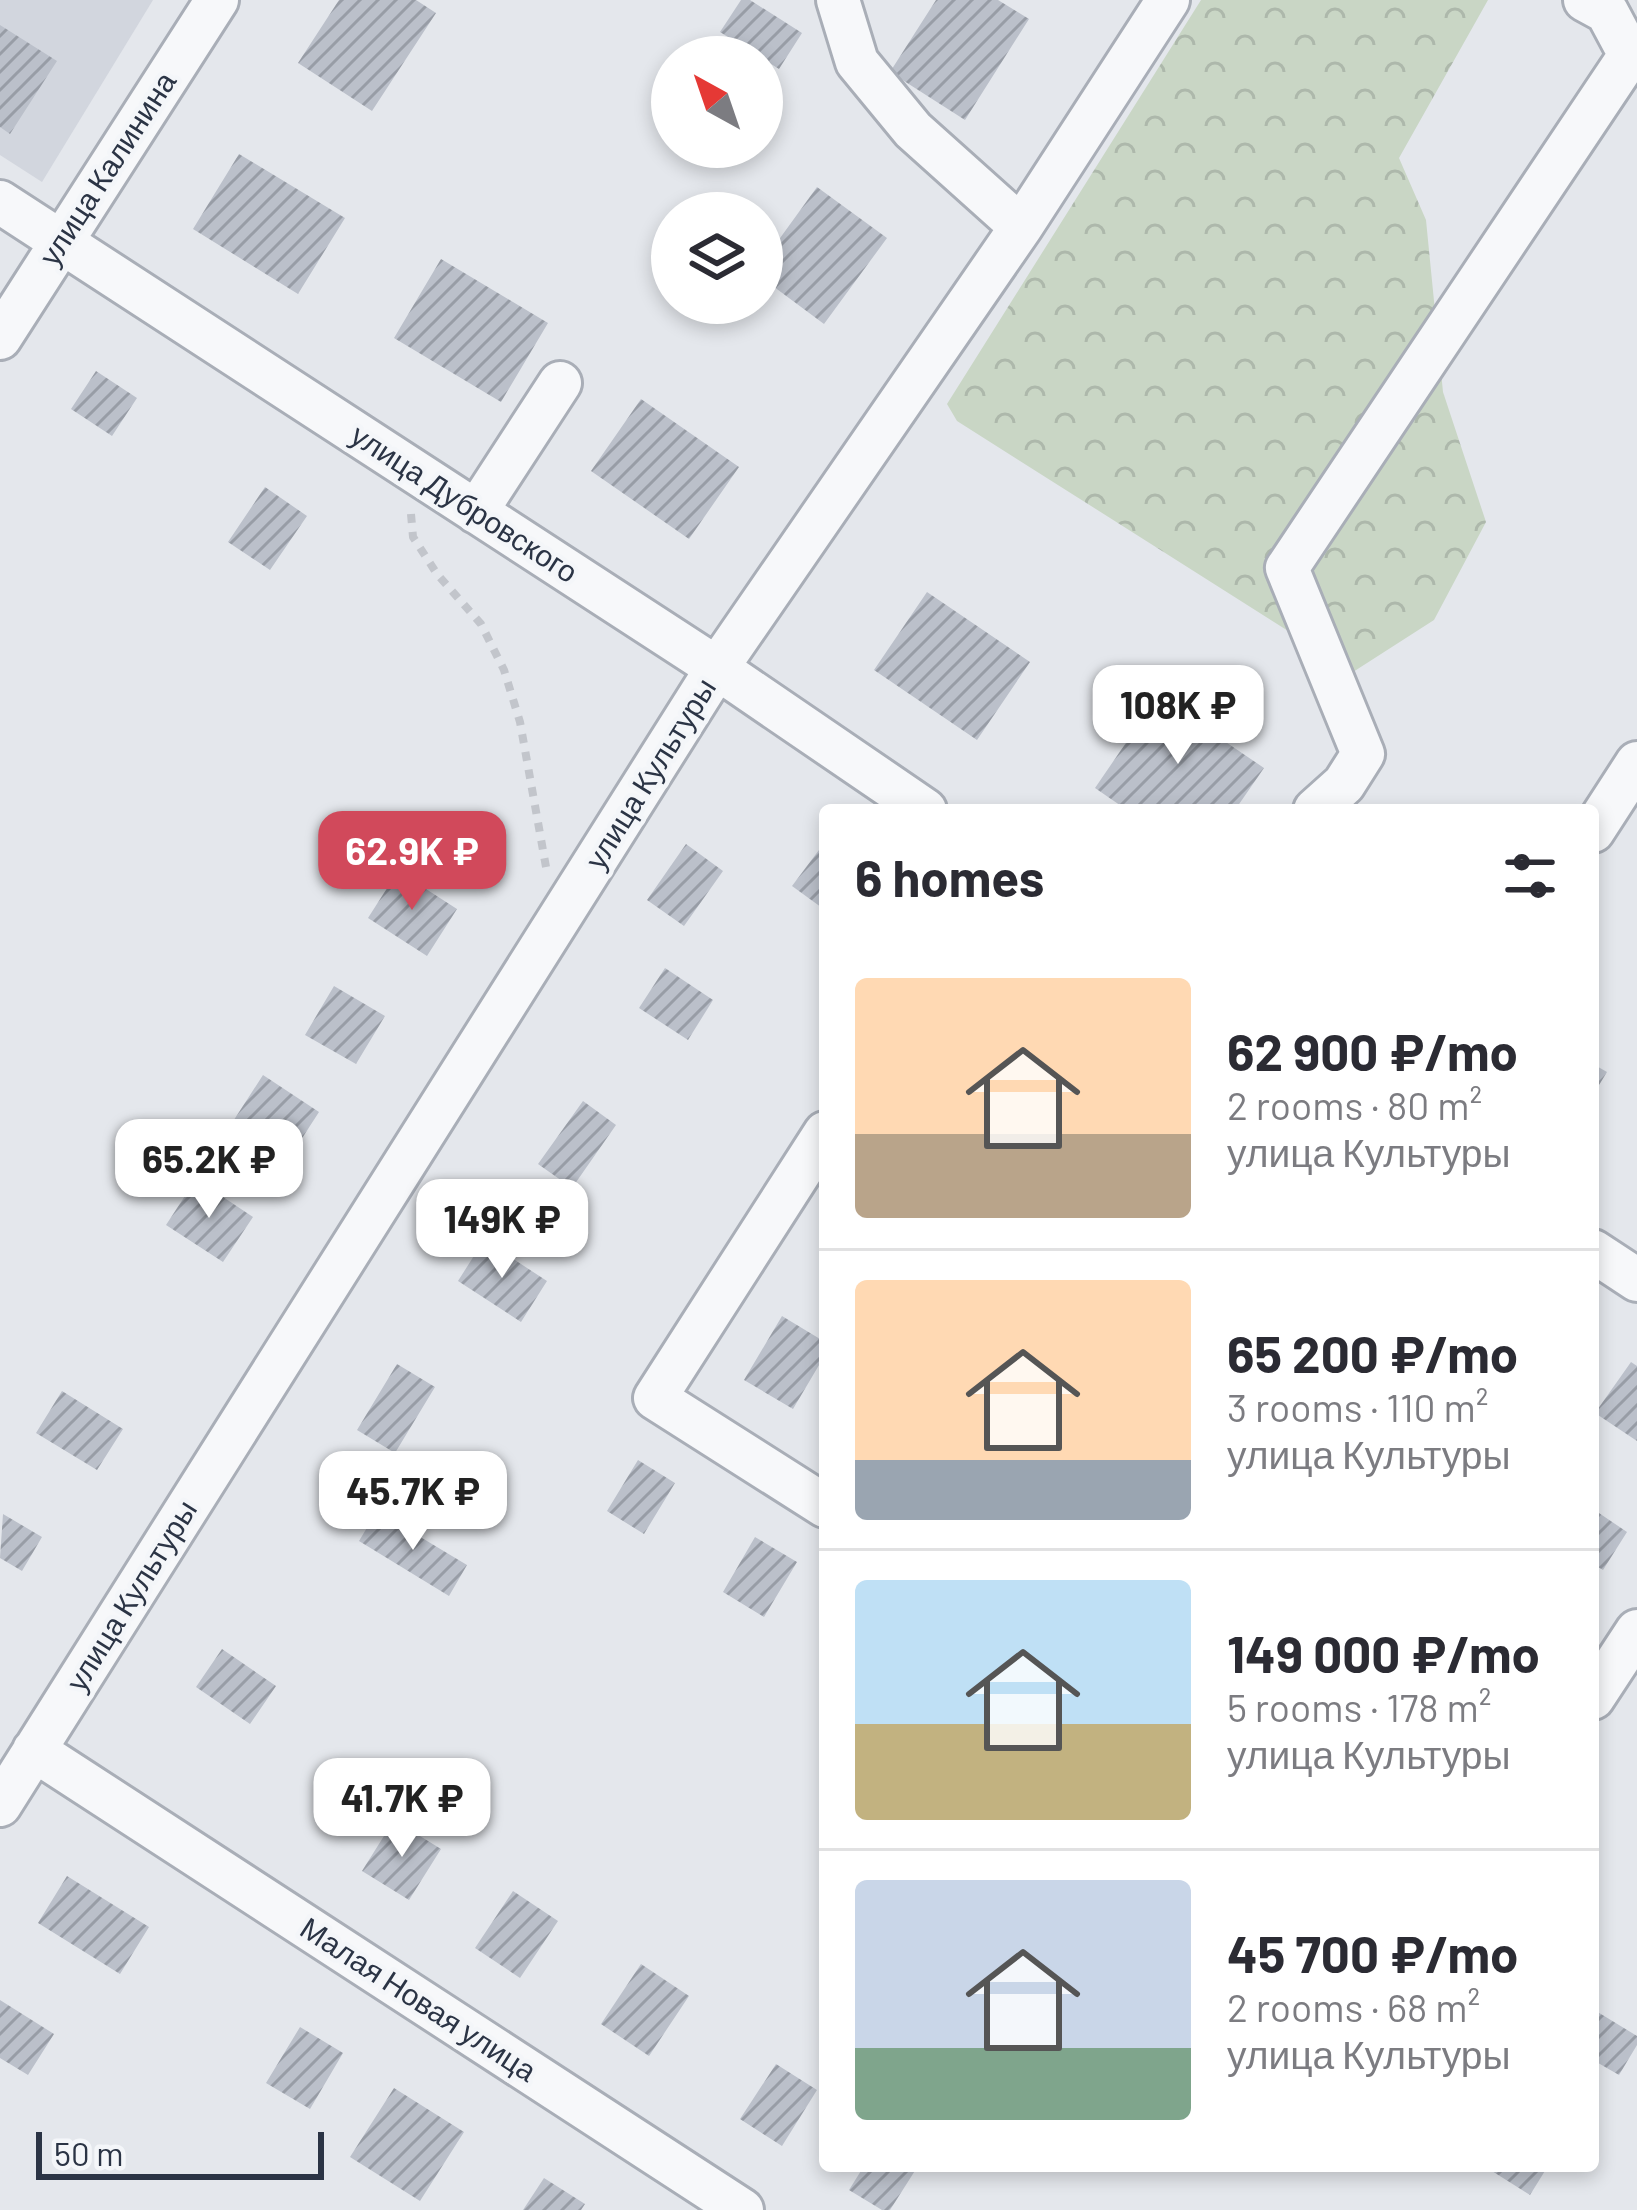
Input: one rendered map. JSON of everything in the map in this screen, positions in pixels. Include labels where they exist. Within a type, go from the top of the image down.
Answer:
[{"type":"street","name":"улица Калинина","points":[[0,338],[217,0]]},
{"type":"street","points":[[838,0],[857,62],[913,130],[1022,226]]},
{"type":"street","name":"улица Культуры","points":[[0,1805],[717,668],[1022,226],[1168,0]]},
{"type":"street","points":[[1322,804],[1344,784],[1363,754],[1287,568],[1630,55],[1607,12],[1585,0]]},
{"type":"street","name":"улица Дубровского","points":[[0,202],[717,668],[916,804]]},
{"type":"street","points":[[476,512],[560,383]]},
{"type":"street","points":[[1599,822],[1637,763]]},
{"type":"street","points":[[819,1142],[655,1398],[819,1502]]},
{"type":"street","points":[[1599,1255],[1637,1280]]},
{"type":"street","points":[[1599,1689],[1637,1631]]},
{"type":"street","name":"Малая Новая улица","points":[[34,1750],[742,2210]]},
{"type":"path","points":[[418,474],[410,501],[413,537],[436,574],[481,624],[504,670],[520,722],[529,790],[558,921]]},
{"type":"shaded area","points":[[0,0],[153,0],[42,182],[0,155]]},
{"type":"green space","points":[[1201,0],[1488,0],[1399,158],[1426,220],[1443,392],[1486,522],[1434,620],[1353,672],[957,421],[947,404]]},
{"type":"building","points":[[339,0],[416,0],[436,13],[372,111],[298,63]]},
{"type":"building","points":[[741,0],[750,0],[802,33],[783,63],[783,36],[720,32]]},
{"type":"building","points":[[936,0],[998,0],[1029,19],[965,120],[890,72]]},
{"type":"building","points":[[0,25],[57,61],[10,134],[0,127]]},
{"type":"building","points":[[239,154],[345,218],[298,294],[193,229]]},
{"type":"building","points":[[817,187],[887,238],[824,324],[783,294],[783,234]]},
{"type":"building","points":[[441,259],[548,323],[501,402],[394,338]]},
{"type":"building","points":[[96,371],[137,398],[112,436],[71,409]]},
{"type":"building","points":[[641,399],[739,467],[689,539],[591,471]]},
{"type":"building","points":[[265,487],[307,516],[270,570],[228,542]]},
{"type":"building","points":[[927,592],[1030,662],[977,740],[874,670]]},
{"type":"building","points":[[1158,696],[1264,768],[1239,804],[1118,804],[1095,788]]},
{"type":"building","points":[[686,844],[723,871],[684,926],[647,900]]},
{"type":"building","points":[[819,850],[819,906],[792,886]]},
{"type":"building","points":[[398,871],[457,909],[427,956],[368,918]]},
{"type":"building","points":[[665,968],[713,1000],[688,1040],[639,1008]]},
{"type":"building","points":[[334,986],[385,1016],[356,1064],[305,1035]]},
{"type":"building","points":[[263,1075],[319,1112],[286,1163],[230,1126]]},
{"type":"building","points":[[583,1101],[616,1125],[572,1188],[538,1164]]},
{"type":"building","points":[[196,1179],[253,1217],[223,1262],[166,1225]]},
{"type":"building","points":[[484,1240],[547,1281],[521,1322],[458,1281]]},
{"type":"building","points":[[782,1316],[819,1338],[819,1365],[793,1409],[744,1380]]},
{"type":"building","points":[[1631,1362],[1637,1366],[1637,1441],[1599,1416],[1599,1407]]},
{"type":"building","points":[[397,1364],[435,1387],[395,1453],[357,1430]]},
{"type":"building","points":[[62,1391],[123,1429],[97,1470],[36,1433]]},
{"type":"building","points":[[638,1460],[675,1483],[644,1534],[607,1511]]},
{"type":"building","points":[[377,1511],[467,1565],[449,1596],[359,1541]]},
{"type":"building","points":[[1599,1513],[1627,1532],[1603,1570],[1599,1568]]},
{"type":"building","points":[[3,1514],[42,1537],[22,1571],[0,1558]]},
{"type":"building","points":[[755,1537],[797,1562],[764,1617],[723,1592]]},
{"type":"building","points":[[222,1649],[276,1686],[250,1724],[196,1687]]},
{"type":"building","points":[[394,1820],[441,1849],[409,1900],[362,1871]]},
{"type":"building","points":[[67,1876],[149,1927],[120,1974],[38,1923]]},
{"type":"building","points":[[513,1891],[558,1921],[520,1978],[475,1948]]},
{"type":"building","points":[[641,1964],[689,1996],[649,2056],[601,2024]]},
{"type":"building","points":[[0,2000],[54,2034],[28,2075],[0,2058]]},
{"type":"building","points":[[1599,2013],[1637,2036],[1637,2045],[1619,2075],[1599,2063]]},
{"type":"building","points":[[300,2027],[343,2053],[310,2109],[266,2083]]},
{"type":"building","points":[[776,2064],[817,2090],[782,2146],[740,2119]]},
{"type":"building","points":[[394,2088],[464,2132],[420,2201],[350,2157]]},
{"type":"building","points":[[860,2172],[914,2172],[890,2210],[849,2190]]},
{"type":"building","points":[[1494,2172],[1544,2172],[1530,2195]]},
{"type":"building","points":[[544,2178],[585,2204],[581,2210],[523,2210]]}]
